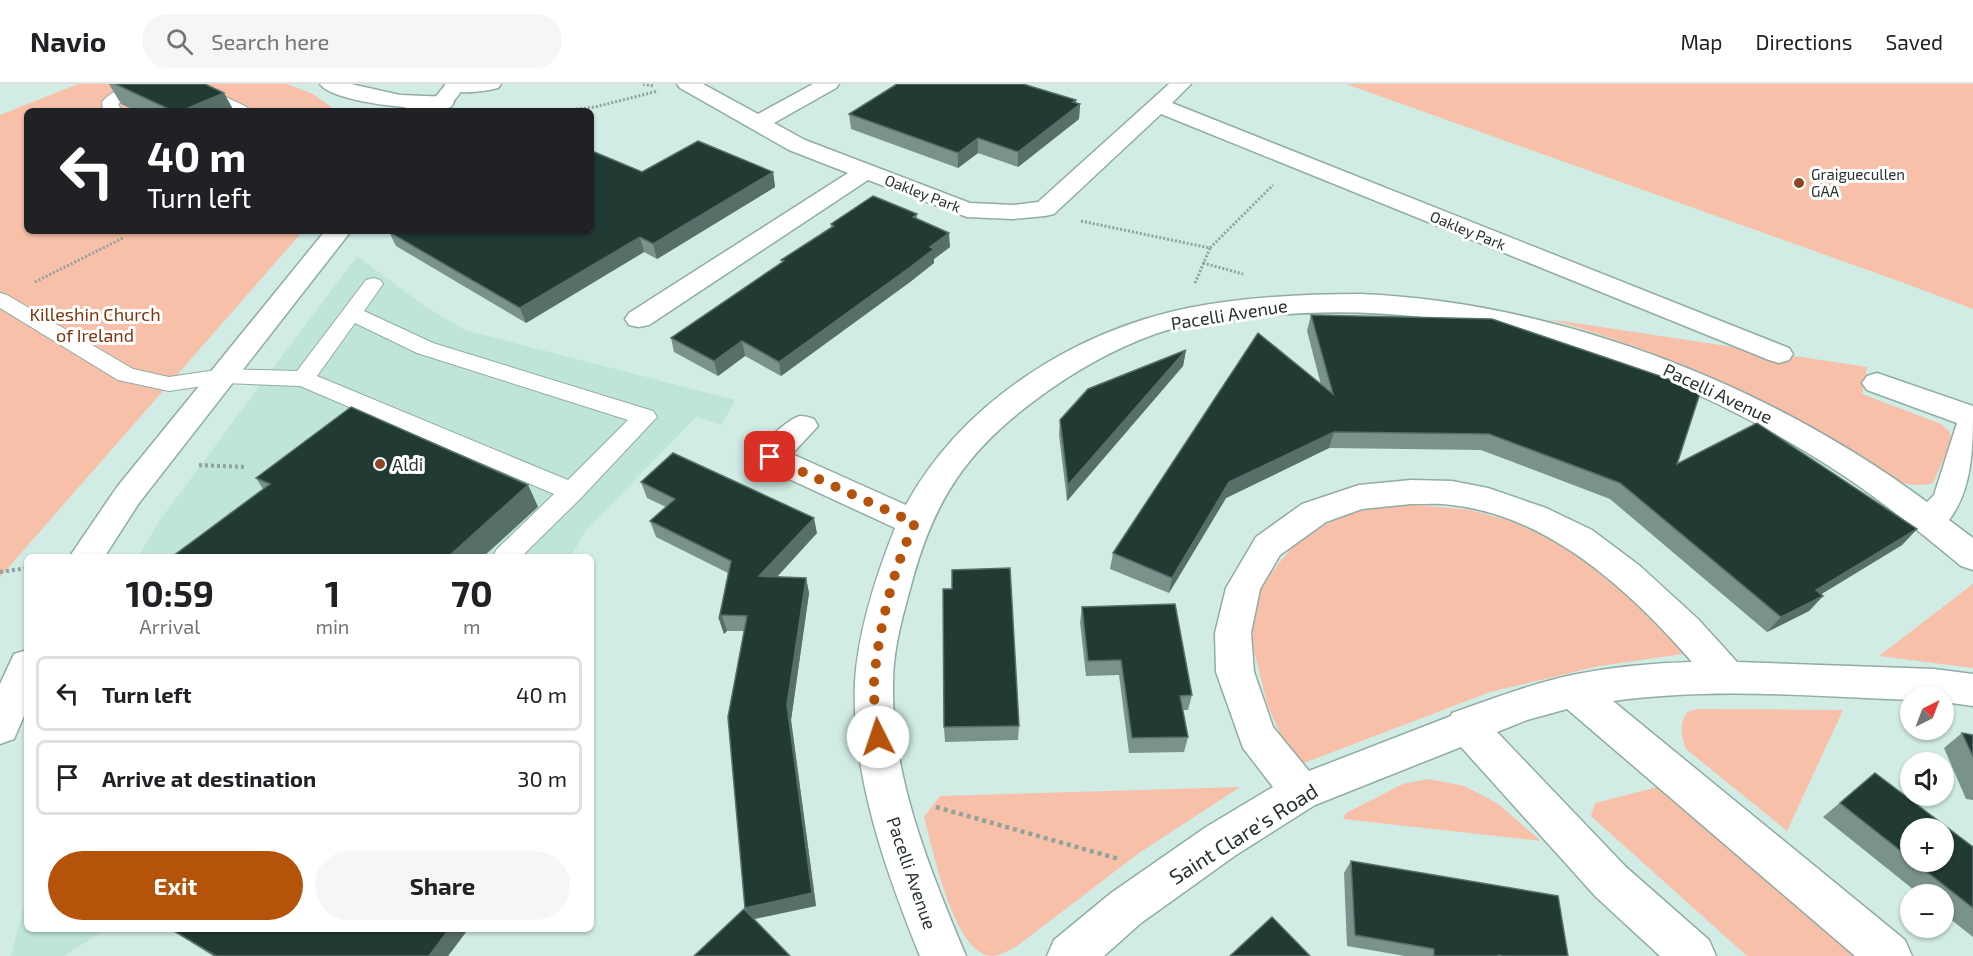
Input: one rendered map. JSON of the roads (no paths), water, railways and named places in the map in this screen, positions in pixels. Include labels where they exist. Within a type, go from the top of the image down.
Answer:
[{"type":"street","points":[[330,84],[366,96],[396,102],[448,96],[491,84]]},
{"type":"street","points":[[758,123],[829,84]]},
{"type":"street","points":[[1157,105],[1181,84]]},
{"type":"street","name":"Oakley Park","points":[[677,86],[758,123],[797,145],[967,210],[1013,212],[1046,209],[1157,105],[1779,354]]},
{"type":"street","name":"Oakley Park","points":[[639,319],[866,172]]},
{"type":"street","points":[[88,554],[128,495],[336,234]]},
{"type":"street","name":"Pacelli Avenue","points":[[943,956],[915,892],[890,813],[880,755],[874,683],[885,614],[906,541],[931,490],[961,448],[994,416],[1058,371],[1097,349],[1180,318],[1304,302],[1433,308],[1572,337],[1647,361],[1723,393],[1784,424],[1856,468],[1930,519],[1973,556]]},
{"type":"street","points":[[1877,383],[1970,416],[1973,421],[1948,501],[1930,519]]},
{"type":"street","points":[[802,426],[770,457],[915,523]]},
{"type":"street","points":[[1301,792],[1257,736],[1235,672],[1233,633],[1243,588],[1268,546],[1314,513],[1359,497],[1411,492],[1442,493],[1488,500],[1534,517],[1580,539],[1628,576],[1685,629],[1728,677]]},
{"type":"street","points":[[0,727],[24,672]]},
{"type":"street","name":"Saint Clare's Road","points":[[1070,956],[1126,908],[1221,841],[1301,792],[1466,725],[1522,705],[1573,691],[1660,680],[1728,677],[1934,685],[1973,690]]},
{"type":"street","points":[[1573,691],[1889,956]]},
{"type":"street","points":[[1466,725],[1611,882],[1693,956]]},
{"type":"lane","points":[[110,108],[110,102],[124,93],[153,84]]},
{"type":"lane","points":[[185,84],[235,108]]},
{"type":"lane","points":[[418,108],[448,96]]},
{"type":"lane","points":[[303,379],[373,284]]},
{"type":"lane","points":[[0,299],[126,375],[169,384],[223,376],[303,379],[572,492]]},
{"type":"lane","points":[[352,314],[425,348],[645,417],[508,554]]},
{"type":"place","name":"Graiguecullen GAA","points":[[1799,183]]},
{"type":"place","name":"Aldi","points":[[380,464]]},
{"type":"park label","name":"Killeshin Church of Ireland","points":[[95,324]]}]
